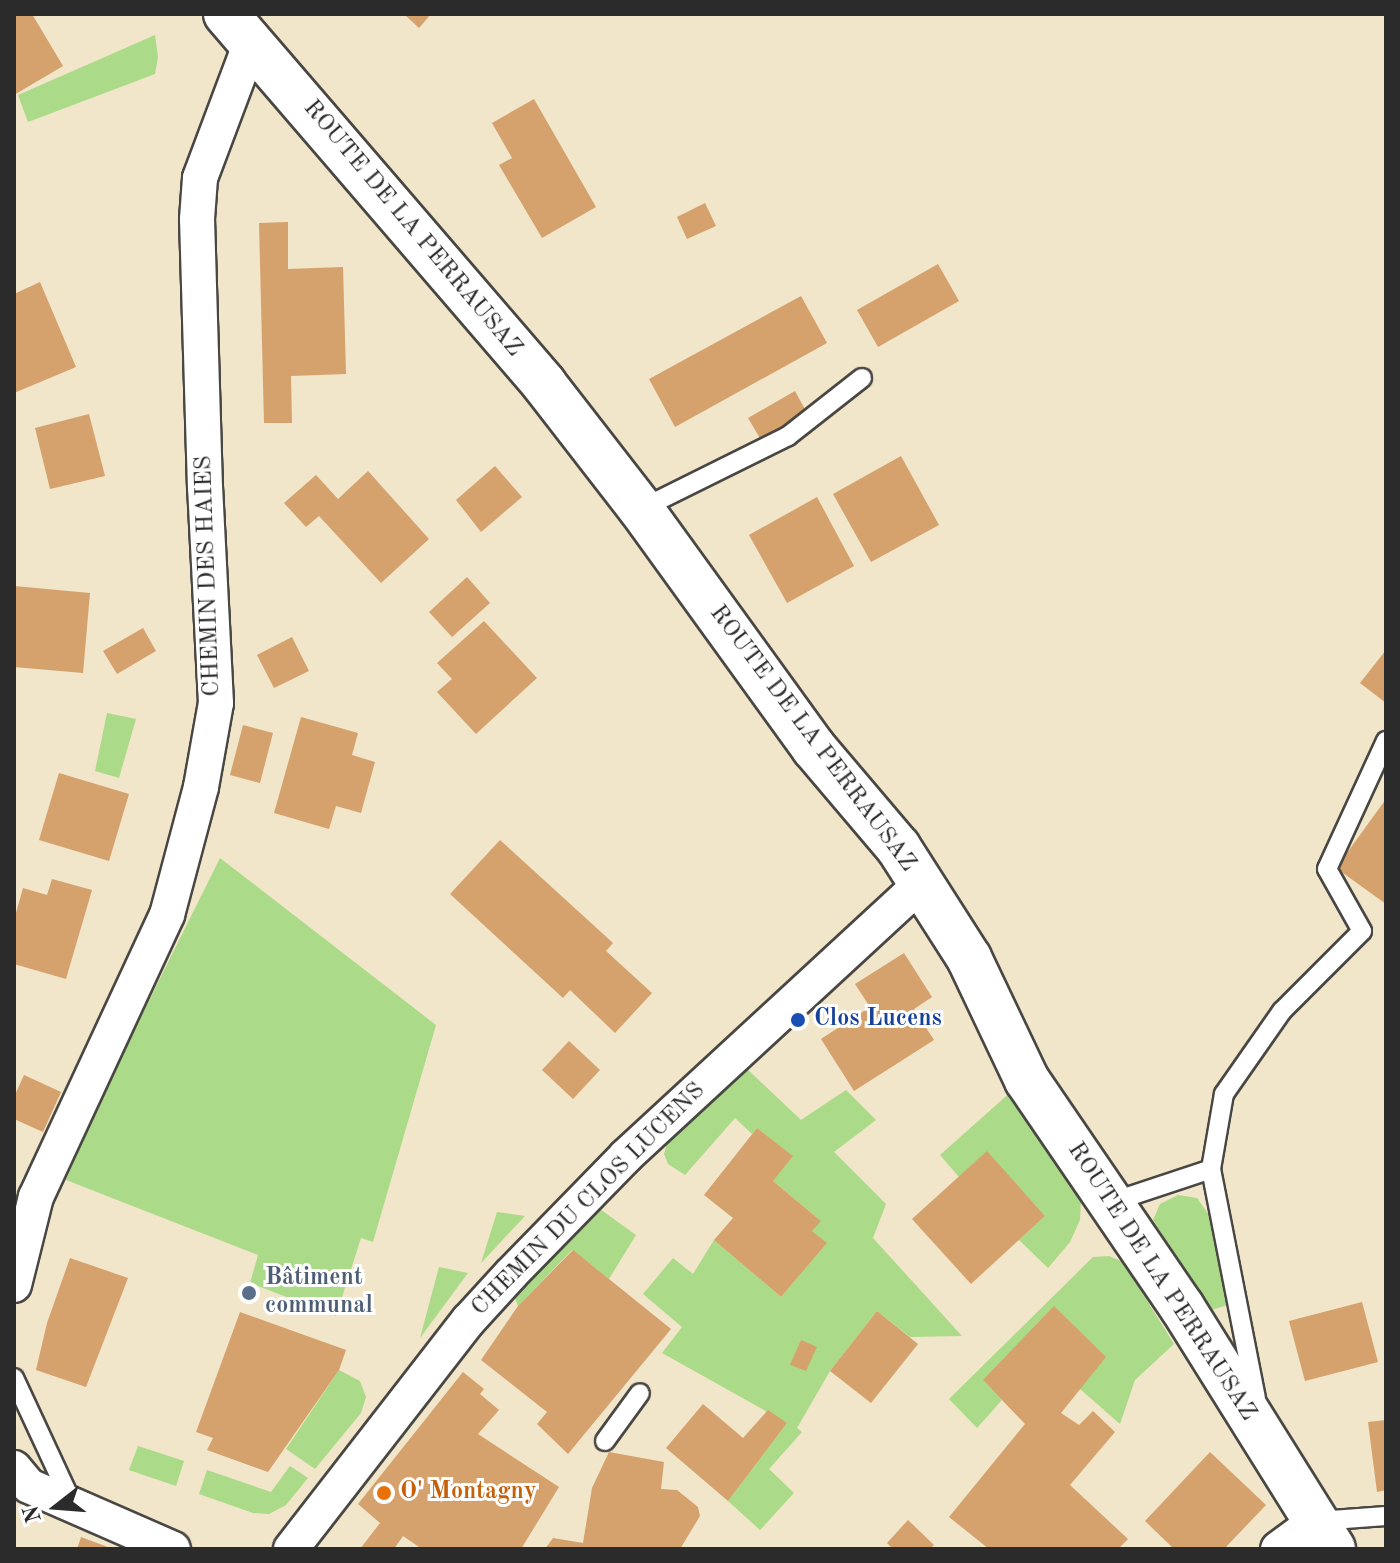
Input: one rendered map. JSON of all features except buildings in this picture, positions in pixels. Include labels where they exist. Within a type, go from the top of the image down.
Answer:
[{"type":"street","name":"ROUTE DE LA PERRAUSAZ","points":[[239,28],[534,372],[641,509],[814,748],[898,847],[969,958],[1027,1080],[1112,1202],[1324,1535]]},
{"type":"street","name":"CHEMIN DES HAIES","points":[[15,1274],[36,1197],[167,915],[201,787],[216,703],[197,219],[200,178],[239,28]]},
{"type":"street","name":"CHEMIN DU CLOS LUCENS","points":[[291,1549],[468,1321],[626,1156],[921,884]]},
{"type":"street","points":[[19,1484],[72,1503],[173,1549]]},
{"type":"street","points":[[1278,1549],[1324,1535]]},
{"type":"lane","points":[[641,509],[788,436],[862,378]]},
{"type":"lane","points":[[1264,1440],[1211,1169],[1224,1094],[1282,1011],[1362,931],[1327,869],[1386,741]]},
{"type":"lane","points":[[1112,1202],[1211,1169]]},
{"type":"lane","points":[[14,1378],[72,1503]]},
{"type":"lane","points":[[605,1441],[640,1393]]},
{"type":"lane","points":[[1324,1535],[1386,1516]]},
{"type":"green space","points":[[155,35],[158,57],[155,74],[28,122],[18,95]]},
{"type":"green space","points":[[107,713],[136,719],[119,778],[95,771]]},
{"type":"green space","points":[[220,858],[436,1025],[373,1242],[361,1238],[336,1316],[250,1283],[258,1255],[66,1180],[105,1089]]},
{"type":"green space","points":[[745,1067],[801,1120],[846,1090],[876,1120],[834,1152],[886,1204],[873,1238],[962,1336],[910,1337],[877,1311],[830,1371],[797,1428],[802,1432],[769,1469],[794,1493],[760,1530],[728,1501],[787,1423],[662,1353],[682,1327],[643,1294],[673,1258],[693,1274],[714,1240],[781,1297],[826,1244],[812,1231],[820,1220],[773,1181],[792,1156],[757,1128],[752,1134],[735,1118],[685,1175],[668,1164],[664,1154],[668,1140]]},
{"type":"green space","points":[[1013,1090],[1081,1199],[1080,1220],[1070,1242],[1048,1268],[1019,1240],[1045,1216],[987,1152],[959,1177],[940,1155]]},
{"type":"green space","points":[[1178,1195],[1197,1198],[1213,1221],[1226,1270],[1228,1305],[1211,1310],[1153,1220],[1160,1204]]},
{"type":"green space","points":[[597,1207],[636,1235],[609,1279],[572,1250],[518,1306],[514,1295]]},
{"type":"green space","points":[[497,1212],[525,1216],[481,1263]]},
{"type":"green space","points":[[1109,1256],[1123,1262],[1174,1344],[1135,1380],[1120,1424],[1080,1389],[983,1380],[1002,1400],[977,1428],[949,1399],[1093,1257]]},
{"type":"green space","points":[[439,1267],[468,1273],[420,1338]]},
{"type":"green space","points":[[339,1370],[360,1381],[366,1397],[361,1413],[315,1469],[286,1449]]},
{"type":"green space","points":[[138,1446],[184,1461],[176,1486],[129,1470]]},
{"type":"green space","points":[[290,1466],[308,1478],[286,1505],[269,1514],[253,1513],[199,1494],[207,1470],[271,1492]]},
{"type":"place","name":"Clos Lucens","points":[[798,1020]]},
{"type":"place","name":"Bâtiment communal","points":[[249,1293]]},
{"type":"place","name":"O' Montagny","points":[[384,1493]]}]
